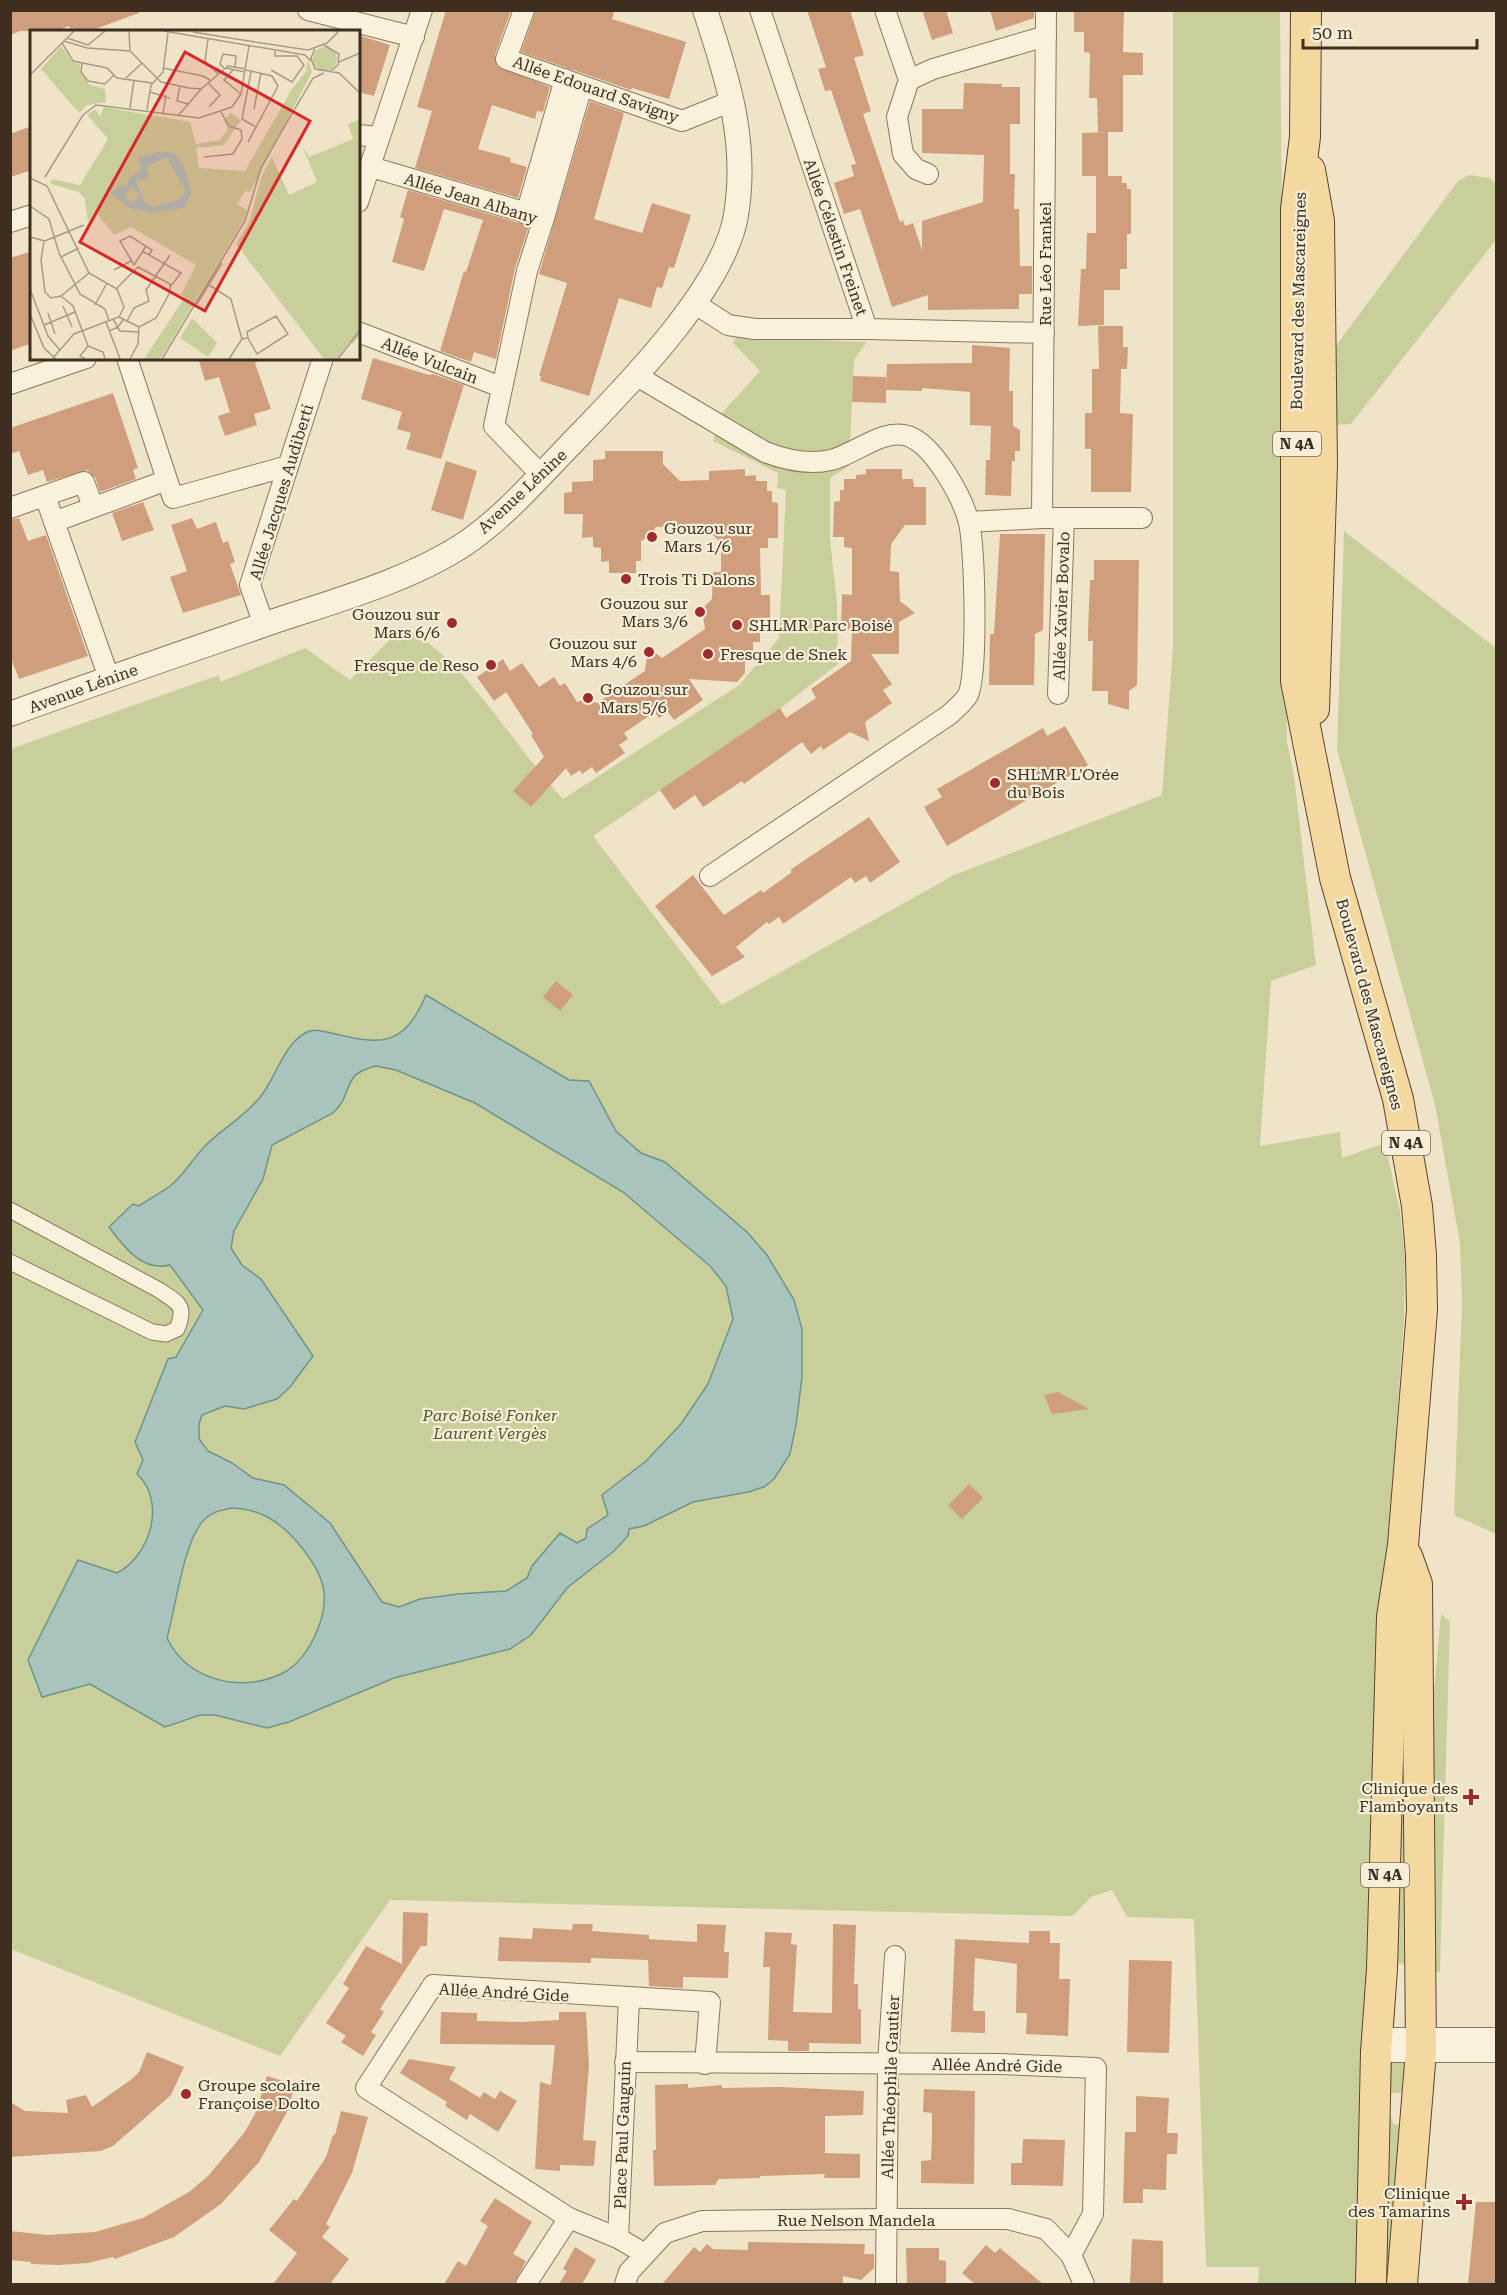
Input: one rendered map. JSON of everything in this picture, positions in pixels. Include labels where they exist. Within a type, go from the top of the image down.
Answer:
[{"type":"main road","name":"Boulevard des Mascareignes","points":[[1306,10],[1305,137],[1296,209],[1296,681],[1344,913],[1398,1099],[1417,1206],[1422,1310],[1403,1545]]},
{"type":"main road","name":"N 4A","points":[[1402,2284],[1421,2044],[1417,1584],[1403,1545]]},
{"type":"main road","name":"N 4A","points":[[1371,2284],[1392,1617],[1403,1545]]},
{"type":"street","points":[[308,10],[414,37]]},
{"type":"street","points":[[360,197],[422,10]]},
{"type":"street","name":"Allée Edouard Savigny","points":[[524,10],[506,59],[682,121],[732,101]]},
{"type":"street","name":"Avenue Lénine","points":[[10,714],[400,577],[465,543],[540,475],[637,376],[694,303],[717,267],[736,218],[740,170],[739,129],[705,10]]},
{"type":"street","name":"Allée Célestin Freinet","points":[[760,10],[867,329],[1044,333]]},
{"type":"street","points":[[885,10],[909,80],[897,117],[901,144],[908,163],[928,174]]},
{"type":"street","name":"Rue Léo Frankel","points":[[1042,518],[1046,10]]},
{"type":"street","points":[[909,80],[982,53],[1046,36]]},
{"type":"street","points":[[535,216],[574,82]]},
{"type":"street","points":[[360,135],[379,137]]},
{"type":"street","name":"Allée Jean Albany","points":[[371,167],[535,216],[527,271],[501,387],[496,430],[540,475]]},
{"type":"street","points":[[10,222],[30,216]]},
{"type":"street","points":[[694,303],[728,325],[755,329],[867,329]]},
{"type":"street","name":"Allée Vulcain","points":[[360,333],[501,387]]},
{"type":"street","points":[[10,384],[80,360]]},
{"type":"street","points":[[129,360],[172,498],[288,466]]},
{"type":"street","name":"Allée Jacques Audiberti","points":[[264,625],[250,585],[322,360]]},
{"type":"street","points":[[637,376],[765,452],[786,460],[831,460],[884,437],[898,434],[911,437],[923,445],[946,473],[969,522],[974,567],[973,676],[967,697],[949,715],[710,876]]},
{"type":"street","points":[[54,522],[167,480]]},
{"type":"street","points":[[10,508],[84,482],[93,507]]},
{"type":"street","points":[[45,496],[109,678]]},
{"type":"street","name":"Allée Xavier Bovalo","points":[[969,522],[1042,518],[1142,518]]},
{"type":"street","name":"Allée Xavier Bovalo","points":[[1058,694],[1064,518]]},
{"type":"street","points":[[10,1210],[159,1290],[180,1304],[183,1315],[177,1329],[166,1334],[152,1332],[10,1262]]},
{"type":"street","name":"Allée Théophile Gautier","points":[[886,2284],[888,2064],[896,1956]]},
{"type":"street","name":"Allée André Gide","points":[[618,2238],[569,2218],[359,2084],[433,1985],[629,1999],[710,2002],[705,2064]]},
{"type":"street","name":"Place Paul Gauguin","points":[[618,2238],[629,1999]]},
{"type":"street","points":[[1377,2045],[1497,2038]]},
{"type":"street","points":[[1421,2044],[1497,2052]]},
{"type":"street","name":"Allée André Gide","points":[[625,2062],[999,2064],[1096,2068],[1093,2214],[1071,2255]]},
{"type":"street","points":[[526,2284],[569,2218]]},
{"type":"street","name":"Rue Nelson Mandela","points":[[625,2284],[629,2272],[665,2233],[702,2221],[1008,2219],[1046,2229],[1071,2255],[1084,2284]]},
{"type":"street","points":[[618,2238],[645,2254]]},
{"type":"green space","name":"Parc Boisé Fonker Laurent Vergès","points":[[1173,11],[1280,11],[1287,742],[1294,776],[1316,965],[1271,981],[1260,1146],[1340,1132],[1342,1158],[1385,1143],[1400,1212],[1405,1259],[1404,1320],[1380,1648],[1360,2284],[1258,2284],[1259,2267],[1206,2267],[1194,1919],[1127,1917],[1112,1890],[1091,1897],[1073,1916],[390,1900],[280,2056],[11,1949],[10,749],[219,675],[220,682],[305,648],[350,680],[402,627],[424,640],[446,658],[467,680],[563,799],[739,685],[779,638],[786,490],[777,488],[778,473],[713,441],[721,414],[760,371],[733,343],[736,337],[867,342],[854,360],[849,466],[830,478],[830,539],[837,604],[838,664],[770,716],[593,836],[722,1005],[954,875],[1162,795],[1173,648]]},
{"type":"green space","points":[[1469,175],[1490,178],[1496,185],[1496,240],[1351,424],[1332,425],[1335,347],[1458,181]]},
{"type":"green space","points":[[1344,531],[1496,648],[1496,1534],[1454,1515],[1462,1302],[1460,1243],[1435,1105],[1337,750]]},
{"type":"green space","points":[[1441,1614],[1450,1622],[1440,1972],[1427,1970],[1428,1757]]},
{"type":"green space","points":[[1405,1634],[1410,1964],[1395,1963]]},
{"type":"green space","points":[[1390,2063],[1406,2063],[1405,2093],[1382,2093]]},
{"type":"green space","points":[[1386,2110],[1394,2124],[1401,2125],[1393,2282],[1378,2283]]},
{"type":"water","points":[[426,995],[569,1080],[589,1081],[616,1131],[641,1153],[665,1162],[747,1232],[767,1255],[794,1300],[802,1329],[802,1377],[790,1454],[774,1479],[764,1487],[693,1502],[644,1526],[629,1529],[628,1536],[614,1551],[567,1588],[531,1635],[510,1649],[394,1678],[289,1722],[267,1728],[215,1715],[200,1715],[165,1727],[90,1684],[42,1697],[28,1660],[78,1560],[117,1573],[129,1565],[146,1542],[153,1513],[146,1486],[137,1474],[143,1460],[135,1442],[168,1359],[176,1357],[203,1310],[170,1265],[151,1265],[142,1261],[128,1250],[109,1227],[133,1204],[139,1206],[170,1186],[206,1145],[248,1110],[266,1088],[291,1046],[305,1033],[318,1030],[364,1040],[389,1038],[408,1025]],"holes":[[[376,1066],[396,1070],[475,1103],[623,1192],[710,1266],[726,1286],[733,1319],[708,1384],[681,1424],[646,1461],[602,1495],[608,1515],[587,1529],[586,1538],[577,1543],[560,1533],[532,1566],[527,1578],[506,1591],[420,1599],[399,1607],[382,1602],[330,1523],[284,1485],[253,1478],[232,1463],[208,1451],[199,1439],[199,1424],[202,1415],[225,1406],[244,1409],[277,1399],[290,1387],[313,1356],[261,1279],[242,1265],[231,1248],[234,1231],[263,1179],[272,1145],[333,1113],[340,1106],[349,1085],[357,1074]],[[232,1508],[261,1514],[284,1529],[311,1560],[321,1579],[324,1592],[319,1627],[307,1650],[290,1668],[265,1680],[232,1682],[201,1673],[187,1664],[167,1638],[185,1559],[196,1531],[209,1515]]]},
{"type":"building","points":[[10,10],[138,10],[139,13],[92,30],[71,30],[69,26],[59,30],[20,31],[10,35]]},
{"type":"building","points":[[446,10],[511,10],[495,55],[497,66],[550,87],[543,112],[537,111],[535,119],[492,105],[478,149],[511,158],[510,162],[527,167],[518,198],[415,168],[432,111],[417,107]]},
{"type":"building","points":[[536,10],[615,10],[612,19],[686,42],[669,99],[632,88],[631,90],[521,52]]},
{"type":"building","points":[[807,10],[850,10],[864,55],[854,58],[871,111],[863,114],[900,222],[903,220],[905,226],[913,223],[922,250],[922,221],[983,202],[984,155],[922,153],[922,109],[963,109],[964,83],[1020,87],[1020,124],[1010,124],[1010,174],[1015,174],[1014,209],[1019,209],[1020,266],[1032,266],[1032,294],[1019,294],[1019,309],[928,310],[928,295],[892,307],[860,209],[844,214],[834,183],[854,176],[851,165],[856,164],[831,90],[825,91],[818,69],[826,67]]},
{"type":"building","points":[[922,10],[946,10],[953,33],[932,40]]},
{"type":"building","points":[[990,10],[1034,10],[1034,18],[996,31]]},
{"type":"building","points":[[1074,10],[1124,10],[1123,52],[1143,53],[1143,75],[1123,75],[1123,132],[1098,132],[1097,98],[1089,98],[1090,53],[1084,52],[1084,32],[1074,32]]},
{"type":"building","points":[[360,36],[390,45],[374,96],[360,92]]},
{"type":"building","points":[[590,101],[624,113],[594,219],[642,233],[652,203],[691,215],[674,268],[669,267],[662,288],[657,287],[651,308],[619,298],[589,396],[540,381],[541,376],[539,376],[567,283],[539,274]]},
{"type":"building","points":[[30,127],[30,171],[10,177],[10,134]]},
{"type":"building","points":[[1108,132],[1108,176],[1082,176],[1082,133]]},
{"type":"building","points":[[1096,176],[1122,176],[1122,183],[1127,183],[1127,189],[1131,189],[1131,234],[1127,234],[1127,269],[1120,269],[1120,290],[1104,290],[1104,325],[1078,326],[1081,269],[1086,269],[1087,233],[1096,233]]},
{"type":"building","points":[[408,190],[529,226],[515,268],[496,359],[474,352],[471,362],[440,351],[464,271],[466,272],[483,220],[444,209],[424,271],[392,262],[404,219],[400,217]]},
{"type":"building","points":[[30,252],[30,344],[10,351],[10,258]]},
{"type":"building","points":[[1098,326],[1123,326],[1123,347],[1128,347],[1127,369],[1121,369],[1120,413],[1133,414],[1131,492],[1091,492],[1091,449],[1085,449],[1085,413],[1092,413],[1092,369],[1099,369]]},
{"type":"building","points":[[972,345],[1010,348],[1009,391],[1013,391],[1013,426],[1020,430],[1020,451],[1015,451],[1015,461],[1012,461],[1011,496],[985,495],[986,460],[990,460],[991,426],[970,425],[970,392],[922,388],[922,391],[886,390],[887,364],[972,363]]},
{"type":"building","points":[[373,358],[464,385],[441,459],[406,449],[411,433],[397,429],[402,412],[361,399]]},
{"type":"building","points":[[199,360],[259,360],[255,363],[271,409],[254,414],[257,425],[225,436],[218,416],[230,412],[219,377],[205,381]]},
{"type":"building","points":[[853,376],[886,377],[886,403],[852,402]]},
{"type":"building","points":[[113,393],[138,468],[133,470],[136,479],[100,492],[95,477],[87,470],[47,482],[43,470],[28,475],[19,451],[10,454],[10,428]]},
{"type":"building","name":"SHLMR Parc Boisé","points":[[605,451],[663,451],[663,464],[680,481],[709,480],[709,471],[745,469],[745,476],[756,475],[756,481],[767,481],[767,491],[772,491],[772,502],[778,503],[778,538],[768,538],[768,548],[760,548],[761,595],[770,595],[770,631],[760,631],[760,642],[753,642],[753,654],[745,654],[745,673],[737,682],[689,679],[703,700],[674,720],[668,712],[659,718],[655,712],[624,733],[628,739],[619,745],[625,753],[596,773],[592,767],[582,774],[580,770],[571,776],[566,768],[531,807],[513,791],[544,757],[531,735],[533,734],[506,692],[494,701],[477,677],[503,659],[510,671],[522,663],[539,687],[554,677],[560,686],[565,683],[577,702],[586,699],[597,703],[645,671],[648,647],[662,658],[705,629],[702,609],[712,599],[713,572],[721,572],[721,543],[704,526],[686,526],[656,527],[650,536],[641,541],[641,561],[636,561],[636,573],[609,573],[609,561],[601,562],[601,548],[593,547],[593,537],[582,538],[583,514],[564,514],[564,493],[572,492],[572,482],[593,481],[593,460],[605,459]]},
{"type":"building","points":[[446,461],[477,471],[463,520],[431,510]]},
{"type":"building","points":[[866,469],[902,469],[902,479],[913,479],[914,487],[926,487],[926,525],[905,525],[891,544],[890,571],[899,572],[900,601],[915,613],[899,622],[899,654],[871,654],[892,684],[883,690],[892,703],[865,722],[869,741],[850,732],[823,750],[821,746],[811,754],[802,742],[744,784],[742,781],[703,807],[695,795],[674,810],[660,790],[780,708],[786,718],[816,698],[811,689],[851,661],[852,630],[841,629],[842,594],[852,595],[852,548],[844,547],[844,537],[833,537],[834,502],[840,501],[840,490],[844,490],[844,479],[856,479],[856,475],[866,474]]},
{"type":"building","points":[[143,502],[154,530],[122,541],[112,513]]},
{"type":"building","points":[[19,518],[28,541],[46,535],[88,656],[19,679],[10,656],[10,520]]},
{"type":"building","points":[[192,518],[197,529],[216,522],[223,543],[228,541],[235,562],[230,564],[241,595],[183,613],[170,577],[187,571],[171,525]]},
{"type":"building","points":[[1000,534],[1045,534],[1043,630],[1035,634],[1034,685],[989,685],[990,634],[994,634]]},
{"type":"building","points":[[1094,560],[1139,560],[1137,685],[1129,691],[1129,710],[1108,704],[1108,691],[1092,691],[1093,641],[1088,641],[1088,630],[1090,580],[1094,580]]},
{"type":"building","name":"SHLMR L'Orée du Bois","points":[[1065,726],[1088,765],[947,846],[924,807],[942,797],[937,789],[1043,728],[1047,736]]},
{"type":"building","points":[[869,817],[900,862],[870,883],[866,876],[855,883],[851,877],[783,924],[779,917],[769,924],[767,922],[736,947],[745,957],[712,976],[655,906],[693,875],[724,915],[761,890],[763,893],[792,872],[790,870]]},
{"type":"building","points":[[556,981],[573,995],[560,1011],[543,997]]},
{"type":"building","points":[[1058,1392],[1089,1409],[1052,1414],[1044,1395]]},
{"type":"building","points":[[969,1484],[983,1498],[962,1519],[948,1505]]},
{"type":"building","points":[[403,1912],[428,1913],[427,1946],[421,1946],[380,2009],[384,2012],[371,2032],[376,2035],[363,2056],[341,2042],[346,2036],[326,2023],[349,1988],[343,1984],[366,1946],[402,1964]]},
{"type":"building","points":[[573,1924],[593,1924],[592,1931],[649,1935],[649,1939],[697,1942],[697,1924],[726,1925],[724,1952],[729,1952],[728,1978],[683,1977],[683,1988],[649,1986],[648,1960],[591,1958],[591,1963],[498,1961],[499,1937],[532,1939],[533,1928],[572,1930]]},
{"type":"building","points":[[833,1924],[856,1925],[854,1984],[858,1984],[858,2009],[861,2009],[861,2044],[809,2043],[809,2051],[788,2051],[788,2041],[768,2040],[770,1967],[763,1967],[765,1932],[792,1933],[791,1944],[797,1945],[793,2012],[832,2013]]},
{"type":"building","points":[[1029,1931],[1050,1931],[1050,1943],[1060,1943],[1059,1979],[1070,1979],[1068,2036],[1026,2034],[1027,2013],[1016,2013],[1017,1964],[975,1958],[973,2011],[985,2011],[985,2033],[951,2032],[955,1939],[1029,1943]]},
{"type":"building","points":[[1129,1960],[1172,1961],[1169,2053],[1127,2052]]},
{"type":"building","points":[[441,2012],[477,2013],[477,2021],[522,2022],[559,2020],[559,2012],[586,2012],[589,2066],[583,2140],[596,2141],[594,2166],[560,2165],[560,2171],[535,2169],[540,2082],[551,2085],[555,2045],[440,2044]]},
{"type":"building","points":[[147,2052],[184,2067],[171,2095],[113,2146],[101,2151],[10,2157],[10,2102],[25,2111],[68,2113],[66,2100],[86,2095],[92,2107],[139,2072]]},
{"type":"building","points":[[409,2059],[456,2067],[449,2079],[480,2098],[484,2092],[495,2099],[500,2091],[517,2101],[498,2132],[470,2114],[467,2120],[445,2106],[447,2102],[400,2073]]},
{"type":"building","points":[[267,2076],[295,2085],[287,2112],[259,2162],[221,2204],[174,2237],[115,2259],[113,2257],[88,2263],[59,2265],[31,2264],[31,2262],[10,2260],[10,2231],[48,2235],[95,2232],[143,2218],[189,2192],[208,2176],[244,2133],[255,2114]]},
{"type":"building","points":[[688,2084],[688,2088],[722,2085],[722,2088],[780,2087],[864,2091],[863,2115],[825,2116],[825,2153],[860,2154],[860,2178],[824,2178],[825,2174],[760,2176],[760,2178],[719,2179],[715,2185],[654,2186],[655,2085]]},
{"type":"building","points":[[924,2089],[975,2091],[974,2184],[921,2183],[921,2161],[931,2160],[932,2136],[932,2113],[923,2112]]},
{"type":"building","points":[[1136,2096],[1169,2098],[1167,2133],[1178,2133],[1177,2154],[1167,2154],[1166,2190],[1143,2189],[1143,2203],[1123,2203],[1125,2132],[1136,2132]]},
{"type":"building","points":[[341,2111],[368,2117],[352,2173],[326,2224],[330,2227],[322,2237],[349,2259],[330,2284],[273,2284],[297,2253],[269,2230],[294,2199],[297,2201],[326,2157]]},
{"type":"building","points":[[1023,2139],[1065,2140],[1063,2186],[1011,2185],[1011,2163],[1022,2163]]},
{"type":"building","points":[[495,2198],[532,2222],[513,2254],[526,2261],[514,2284],[444,2284],[458,2261],[466,2266],[488,2226],[480,2221]]},
{"type":"building","points":[[1476,2202],[1497,2202],[1497,2284],[1468,2284]]},
{"type":"building","points":[[1132,2239],[1163,2241],[1163,2284],[1130,2284]]},
{"type":"building","points":[[748,2242],[865,2244],[864,2254],[874,2254],[874,2268],[861,2280],[843,2276],[843,2284],[662,2284],[694,2247],[700,2252],[707,2244],[713,2249],[748,2250]]},
{"type":"building","points":[[986,2245],[995,2253],[1000,2248],[1043,2284],[975,2284],[962,2273]]},
{"type":"building","points":[[575,2247],[596,2260],[582,2284],[559,2284],[567,2271],[563,2269]]},
{"type":"building","points":[[906,2248],[939,2248],[939,2260],[946,2261],[946,2284],[907,2284]]},
{"type":"place","name":"Gouzou sur Mars 1/6","points":[[652,537]]},
{"type":"place","name":"Trois Ti Dalons","points":[[626,579]]},
{"type":"place","name":"Gouzou sur Mars 3/6","points":[[700,612]]},
{"type":"place","name":"Gouzou sur Mars 6/6","points":[[452,623]]},
{"type":"place","name":"SHLMR Parc Boisé","points":[[737,625]]},
{"type":"place","name":"Gouzou sur Mars 4/6","points":[[649,652]]},
{"type":"place","name":"Fresque de Snek","points":[[708,654]]},
{"type":"place","name":"Fresque de Reso","points":[[491,665]]},
{"type":"place","name":"Gouzou sur Mars 5/6","points":[[588,698]]},
{"type":"place","name":"SHLMR L'Orée du Bois","points":[[995,783]]},
{"type":"place","name":"Clinique des Flamboyants","points":[[1471,1797]]},
{"type":"place","name":"Groupe scolaire Françoise Dolto","points":[[186,2094]]},
{"type":"place","name":"Clinique des Tamarins","points":[[1464,2202]]}]
